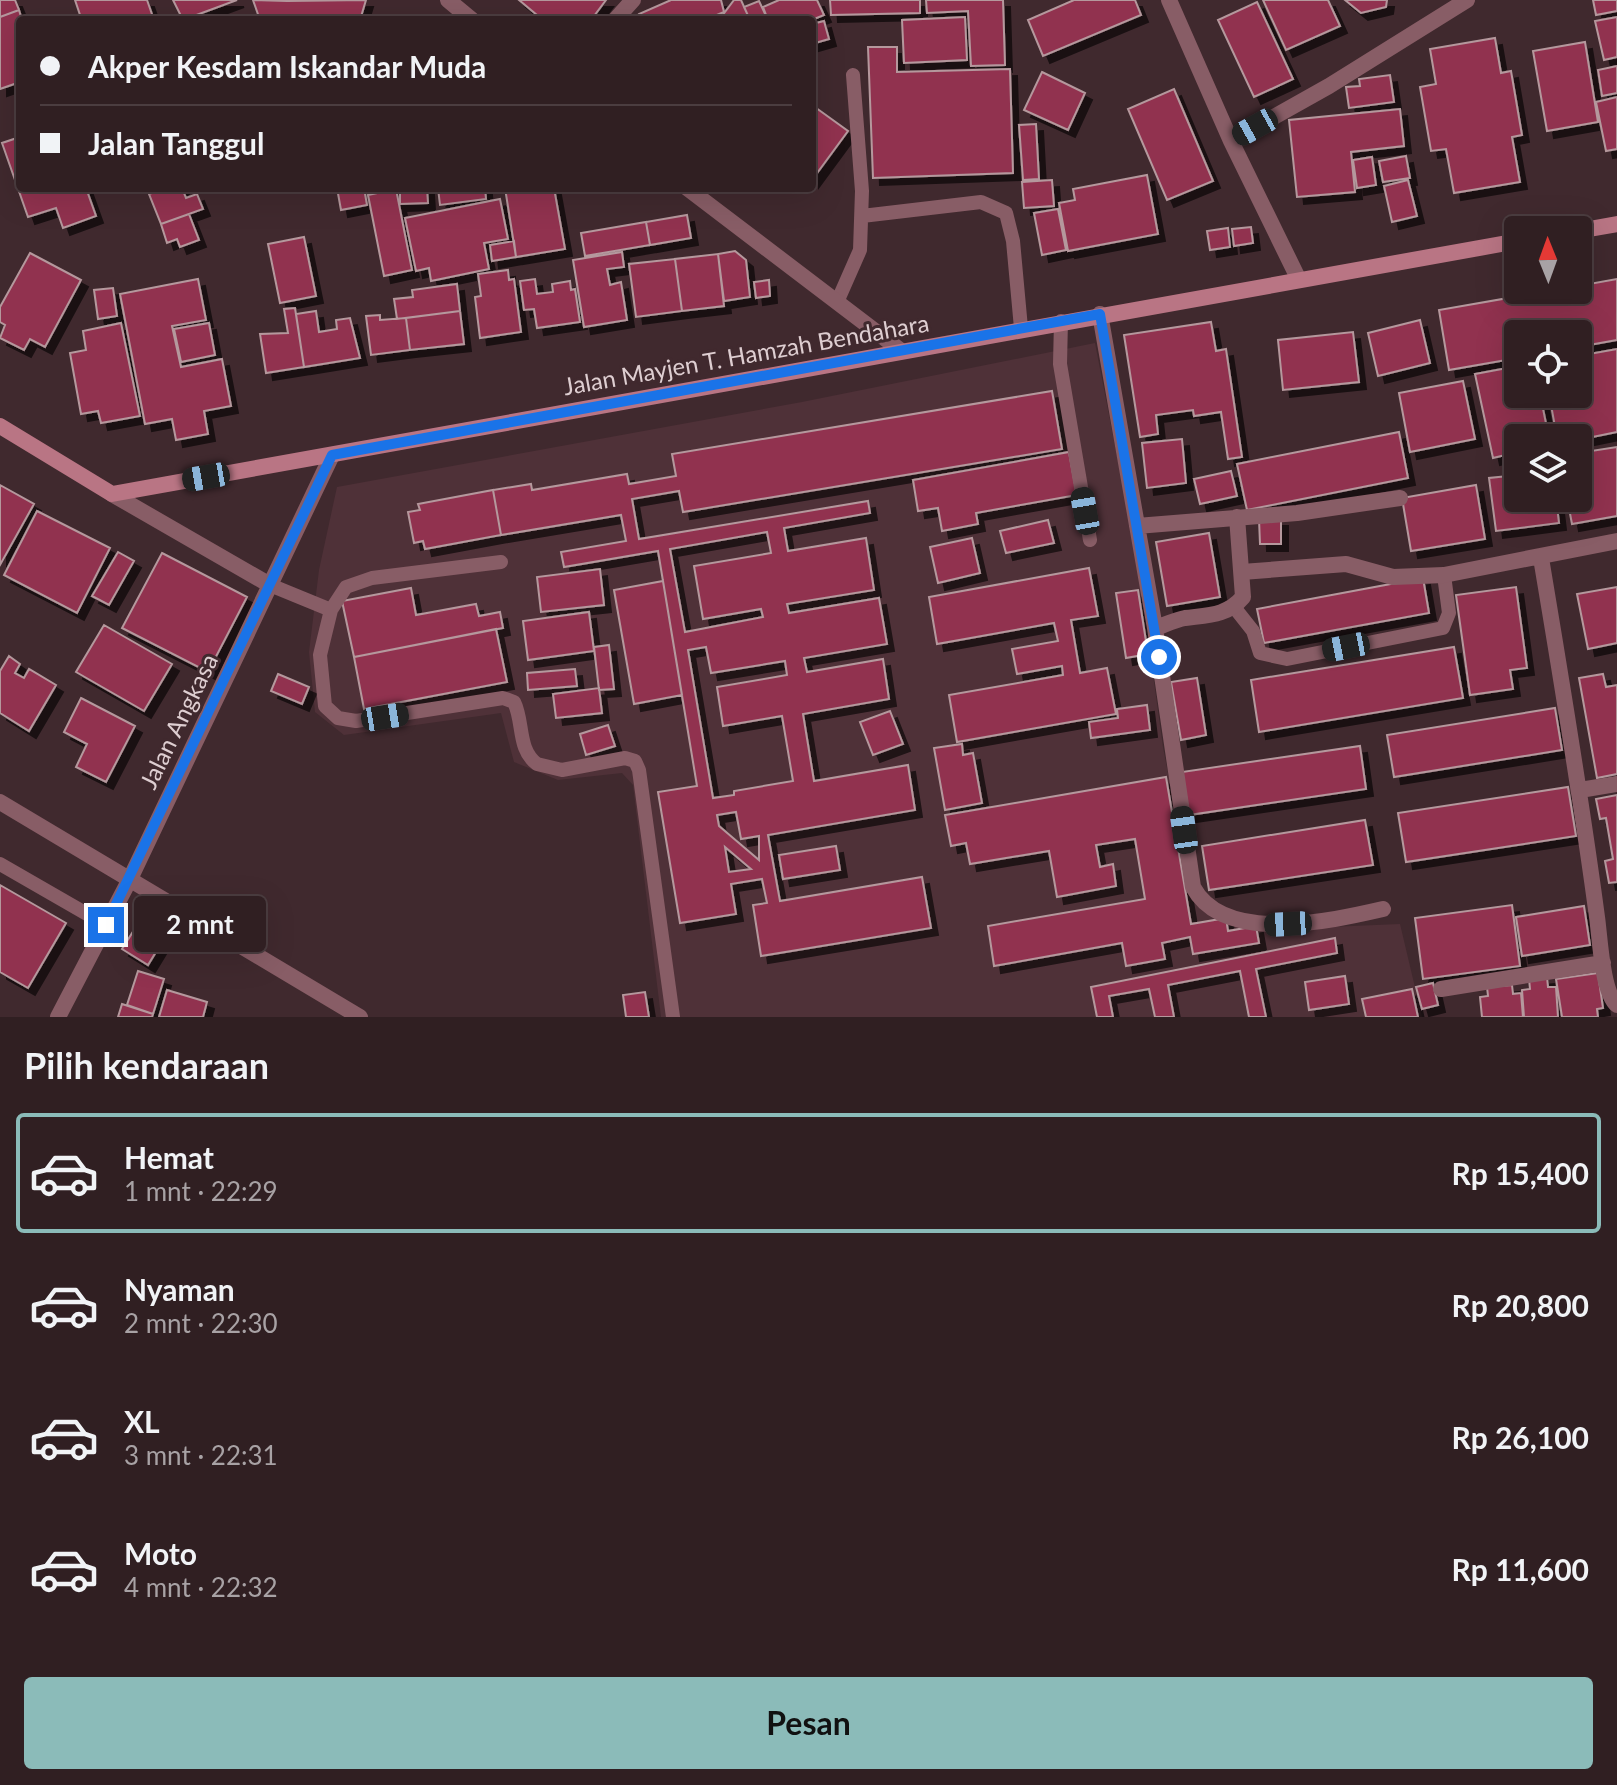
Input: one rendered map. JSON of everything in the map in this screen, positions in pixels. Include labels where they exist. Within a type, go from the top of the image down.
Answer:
[{"type":"street","points":[[448,0],[467,16]]},
{"type":"street","points":[[619,16],[633,0]]},
{"type":"street","points":[[1169,0],[1231,141],[1298,278]]},
{"type":"street","points":[[1231,141],[1329,86],[1467,0]]},
{"type":"street","points":[[692,192],[900,350]]},
{"type":"street","points":[[1592,228],[1617,224]]},
{"type":"street","name":"Jalan Mayjen T. Hamzah Bendahara","points":[[112,494],[1298,278],[1504,243]]},
{"type":"street","points":[[1100,314],[1155,628],[1193,887],[1199,899],[1210,909],[1272,925],[1342,918],[1383,909]]},
{"type":"street","points":[[0,426],[270,585]]},
{"type":"street","name":"Jalan Angkasa","points":[[58,1017],[130,879],[332,455]]},
{"type":"street","points":[[1137,526],[1297,513],[1400,498]]},
{"type":"street","points":[[1155,628],[1186,618],[1208,618],[1234,607],[1243,597],[1237,517]]},
{"type":"street","points":[[1242,572],[1346,564],[1393,577],[1444,575],[1617,541]]},
{"type":"street","points":[[1541,558],[1580,790],[1603,963],[1609,995],[1617,1005]]},
{"type":"street","points":[[1580,790],[1617,784]]},
{"type":"street","points":[[0,802],[360,1017]]},
{"type":"street","points":[[1441,989],[1603,963]]},
{"type":"lane","points":[[838,300],[860,250],[862,216],[853,75]]},
{"type":"lane","points":[[862,216],[981,202],[1006,213],[1013,241],[1021,328]]},
{"type":"lane","points":[[1061,321],[1060,364],[1090,540]]},
{"type":"lane","points":[[501,562],[372,578],[346,587],[331,610],[320,668],[325,706],[338,718],[356,721],[503,698],[514,702],[525,748],[537,764],[562,770],[625,758],[635,761],[655,867],[673,1017]]},
{"type":"lane","points":[[1234,607],[1253,631],[1260,653],[1287,659],[1443,628],[1449,613],[1444,575]]},
{"type":"lane","points":[[270,585],[331,610]]},
{"type":"lane","points":[[0,864],[106,925]]},
{"type":"shaded area","points":[[1095,343],[1137,559],[1163,747],[1190,889],[1201,909],[1282,929],[1400,924],[1422,1017],[661,1017],[633,785],[622,773],[558,780],[514,762],[501,713],[344,735],[315,712],[309,652],[319,570],[337,487],[802,402]]},
{"type":"building","points":[[0,0],[15,0],[19,10],[0,17]]},
{"type":"building","points":[[75,0],[147,0],[153,16],[77,16],[80,15]]},
{"type":"building","points":[[173,0],[237,0],[194,16],[181,16]]},
{"type":"building","points":[[253,0],[366,0],[361,16],[259,16]]},
{"type":"building","points":[[519,0],[606,0],[594,16],[538,16]]},
{"type":"building","points":[[671,0],[721,0],[724,12],[714,16],[639,14]]},
{"type":"building","points":[[734,0],[741,0],[748,16],[722,16]]},
{"type":"building","points":[[779,0],[817,0],[824,15],[816,18],[766,16],[763,7]]},
{"type":"building","points":[[830,0],[920,0],[920,13],[831,15]]},
{"type":"building","points":[[926,0],[1003,0],[1005,65],[971,66],[968,11],[927,13]]},
{"type":"building","points":[[1074,0],[1135,0],[1141,15],[1043,56],[1028,20]]},
{"type":"building","points":[[1263,0],[1328,0],[1340,26],[1286,50]]},
{"type":"building","points":[[1345,0],[1387,0],[1386,7],[1361,13]]},
{"type":"building","points":[[1593,0],[1617,0],[1617,11],[1596,15]]},
{"type":"building","points":[[759,1],[766,16],[748,16],[744,7]]},
{"type":"building","points":[[1257,2],[1293,79],[1254,97],[1218,20]]},
{"type":"building","points":[[19,10],[21,16],[16,16],[16,83],[0,89],[0,17]]},
{"type":"building","points":[[965,17],[967,60],[904,63],[902,20]]},
{"type":"building","points":[[1617,17],[1617,57],[1604,60],[1595,21]]},
{"type":"building","points":[[824,21],[829,39],[816,43],[816,23]]},
{"type":"building","points":[[1495,38],[1501,73],[1511,71],[1522,135],[1512,137],[1520,182],[1454,193],[1446,149],[1431,151],[1420,87],[1436,84],[1430,49]]},
{"type":"building","points":[[1585,42],[1598,122],[1547,131],[1533,51]]},
{"type":"building","points":[[868,47],[897,47],[897,72],[1010,69],[1013,173],[873,178]]},
{"type":"building","points":[[1617,66],[1617,93],[1602,96],[1598,70]]},
{"type":"building","points":[[1042,72],[1085,93],[1068,130],[1024,110]]},
{"type":"building","points":[[1390,75],[1394,102],[1349,108],[1346,87],[1360,86],[1359,79]]},
{"type":"building","points":[[1174,89],[1213,181],[1167,200],[1128,109]]},
{"type":"building","points":[[1617,97],[1617,149],[1606,151],[1596,102]]},
{"type":"building","points":[[816,108],[848,131],[816,175]]},
{"type":"building","points":[[1400,109],[1404,146],[1351,152],[1355,192],[1297,197],[1289,120]]},
{"type":"building","points":[[1036,124],[1039,179],[1023,180],[1019,125]]},
{"type":"building","points":[[16,138],[16,183],[2,143]]},
{"type":"building","points":[[1406,156],[1410,178],[1383,182],[1379,161]]},
{"type":"building","points":[[1372,157],[1376,185],[1357,188],[1353,160]]},
{"type":"building","points":[[1147,175],[1158,234],[1068,251],[1059,203],[1075,200],[1073,189]]},
{"type":"building","points":[[1052,180],[1054,206],[1024,208],[1022,182]]},
{"type":"building","points":[[1408,180],[1417,216],[1392,222],[1384,186]]},
{"type":"building","points":[[19,192],[87,192],[96,216],[63,228],[56,208],[28,217]]},
{"type":"building","points":[[184,192],[186,198],[197,194],[203,209],[161,224],[149,194]]},
{"type":"building","points":[[338,192],[365,192],[367,205],[341,210]]},
{"type":"building","points":[[397,192],[412,270],[384,276],[368,195]]},
{"type":"building","points":[[400,192],[427,192],[428,203],[400,204]]},
{"type":"building","points":[[438,192],[485,192],[486,199],[440,205]]},
{"type":"building","points":[[506,192],[555,192],[565,249],[516,257]]},
{"type":"building","points":[[500,199],[508,239],[484,243],[489,269],[431,281],[429,268],[416,271],[405,218]]},
{"type":"building","points":[[1058,209],[1066,250],[1042,255],[1034,213]]},
{"type":"building","points":[[189,214],[199,240],[180,247],[177,239],[167,243],[161,224]]},
{"type":"building","points":[[687,215],[691,238],[650,245],[646,222]]},
{"type":"building","points":[[646,222],[650,245],[585,256],[581,233]]},
{"type":"building","points":[[1251,227],[1253,243],[1234,246],[1232,229]]},
{"type":"building","points":[[1228,228],[1230,247],[1210,250],[1207,231]]},
{"type":"building","points":[[304,237],[316,296],[280,303],[268,244]]},
{"type":"building","points":[[514,241],[516,257],[492,261],[490,245]]},
{"type":"building","points":[[735,251],[746,260],[750,297],[724,301],[718,254]]},
{"type":"building","points":[[622,252],[624,267],[607,269],[610,285],[621,282],[627,320],[584,327],[573,260]]},
{"type":"building","points":[[30,253],[81,280],[45,347],[30,339],[24,350],[0,338],[5,325],[0,322],[0,307]]},
{"type":"building","points":[[718,254],[724,306],[682,311],[675,259]]},
{"type":"building","points":[[675,259],[682,311],[636,317],[629,264]]},
{"type":"building","points":[[508,270],[509,280],[514,279],[521,332],[480,338],[475,297],[481,296],[478,274]]},
{"type":"building","points":[[198,279],[206,320],[172,326],[181,367],[222,359],[231,406],[204,411],[208,434],[176,440],[172,419],[145,424],[120,294]]},
{"type":"building","points":[[535,279],[537,294],[553,292],[552,284],[570,281],[571,290],[575,289],[580,322],[537,328],[534,309],[524,310],[520,281]]},
{"type":"building","points":[[1617,279],[1617,340],[1592,344],[1592,320],[1504,320],[1504,360],[1449,370],[1439,310],[1504,299],[1504,304],[1592,304],[1592,283]]},
{"type":"building","points":[[769,280],[770,296],[756,298],[754,282]]},
{"type":"building","points":[[457,284],[460,311],[397,319],[394,299],[413,297],[412,290]]},
{"type":"building","points":[[113,288],[117,316],[98,319],[94,290]]},
{"type":"building","points":[[295,308],[304,367],[266,373],[260,334],[288,333],[284,309]]},
{"type":"building","points":[[316,311],[319,332],[337,329],[336,320],[350,318],[360,358],[304,367],[296,314]]},
{"type":"building","points":[[460,311],[464,344],[410,350],[406,318]]},
{"type":"building","points":[[380,315],[380,320],[406,318],[410,350],[371,355],[366,316]]},
{"type":"building","points":[[1420,320],[1430,363],[1378,376],[1368,333]]},
{"type":"building","points":[[1211,322],[1216,351],[1226,349],[1242,457],[1228,459],[1221,412],[1194,416],[1193,410],[1156,415],[1158,434],[1140,437],[1124,335]]},
{"type":"building","points":[[121,323],[140,416],[101,423],[98,411],[81,414],[70,353],[86,350],[83,331]]},
{"type":"building","points":[[209,323],[215,355],[181,362],[174,329]]},
{"type":"building","points":[[1353,332],[1359,382],[1283,390],[1278,340]]},
{"type":"building","points":[[1617,349],[1617,432],[1592,437],[1592,424],[1554,424],[1552,408],[1592,408],[1592,353]]},
{"type":"building","points":[[1504,369],[1504,408],[1543,408],[1546,424],[1504,424],[1504,455],[1493,458],[1475,374]]},
{"type":"building","points":[[1463,381],[1475,439],[1410,452],[1399,393]]},
{"type":"building","points":[[1052,391],[1062,449],[683,512],[679,491],[632,499],[639,539],[868,501],[870,513],[784,528],[788,551],[866,538],[874,590],[787,604],[789,613],[879,598],[887,644],[804,658],[807,672],[883,659],[889,699],[803,714],[814,781],[908,765],[915,810],[768,835],[780,901],[922,877],[931,928],[761,956],[753,905],[767,903],[762,879],[731,884],[736,914],[680,923],[658,792],[697,786],[658,551],[564,567],[561,552],[626,541],[621,515],[501,535],[493,490],[531,484],[532,490],[627,474],[629,484],[676,476],[672,454]],"holes":[[[767,532],[771,553],[694,566],[703,619],[761,609],[763,617],[685,632],[670,549]],[[706,647],[711,673],[785,661],[787,675],[717,687],[723,726],[782,716],[793,781],[734,791],[734,795],[713,798],[688,650]],[[736,812],[741,839],[759,836],[759,860],[719,826],[717,815]],[[725,847],[751,869],[729,872]]]},
{"type":"building","points":[[1399,432],[1408,478],[1247,510],[1237,464]]},
{"type":"building","points":[[1182,439],[1186,483],[1147,488],[1142,443]]},
{"type":"building","points":[[1617,447],[1617,516],[1572,524],[1570,512],[1592,512],[1592,451]]},
{"type":"building","points":[[1069,452],[1077,495],[976,513],[978,524],[942,531],[938,508],[918,511],[913,480]]},
{"type":"building","points":[[1231,471],[1237,496],[1200,504],[1194,479]]},
{"type":"building","points":[[1504,476],[1504,512],[1558,512],[1559,523],[1496,531],[1489,478]]},
{"type":"building","points":[[0,485],[34,504],[0,565]]},
{"type":"building","points":[[1476,485],[1485,539],[1411,551],[1402,498]]},
{"type":"building","points":[[493,490],[501,535],[425,549],[423,541],[414,543],[408,512],[420,510],[418,504]]},
{"type":"building","points":[[37,511],[110,548],[77,613],[4,575]]},
{"type":"building","points":[[1259,519],[1281,519],[1281,544],[1260,544]]},
{"type":"building","points":[[1048,520],[1054,543],[1006,553],[1000,531]]},
{"type":"building","points":[[1209,533],[1220,597],[1167,606],[1156,542]]},
{"type":"building","points":[[972,538],[980,573],[938,583],[930,547]]},
{"type":"building","points":[[118,552],[134,561],[109,605],[92,596]]},
{"type":"building","points":[[162,553],[247,597],[208,672],[122,628]]},
{"type":"building","points":[[1089,568],[1098,616],[1071,620],[1080,673],[1107,668],[1116,714],[957,742],[949,695],[1063,675],[1062,666],[1017,674],[1012,649],[1058,641],[1054,623],[937,644],[929,597]]},
{"type":"building","points":[[600,569],[604,605],[541,612],[537,577]]},
{"type":"building","points":[[1423,578],[1429,613],[1264,643],[1257,609]]},
{"type":"building","points":[[663,581],[682,695],[634,704],[614,590]]},
{"type":"building","points":[[1516,587],[1527,668],[1510,670],[1513,689],[1470,695],[1456,595]]},
{"type":"building","points":[[1617,587],[1617,643],[1588,649],[1577,594]]},
{"type":"building","points":[[411,588],[416,615],[476,604],[479,616],[500,612],[503,628],[354,657],[342,601]]},
{"type":"building","points":[[1138,590],[1148,654],[1126,658],[1116,593]]},
{"type":"building","points":[[589,612],[594,651],[528,660],[523,621]]},
{"type":"building","points":[[104,625],[172,664],[144,711],[76,672]]},
{"type":"building","points":[[496,629],[507,682],[364,709],[354,657]]},
{"type":"building","points":[[609,645],[614,689],[599,690],[594,647]]},
{"type":"building","points":[[1454,647],[1463,698],[1259,732],[1251,680]]},
{"type":"building","points":[[9,656],[20,664],[15,673],[24,678],[29,669],[56,685],[29,731],[0,713],[0,671]]},
{"type":"building","points":[[575,669],[577,686],[528,690],[527,673]]},
{"type":"building","points":[[278,674],[309,687],[302,704],[271,691]]},
{"type":"building","points":[[1603,674],[1606,687],[1617,685],[1617,774],[1597,778],[1579,678]]},
{"type":"building","points":[[1197,678],[1206,735],[1181,740],[1171,682]]},
{"type":"building","points":[[599,688],[602,713],[556,718],[553,694]]},
{"type":"building","points":[[81,698],[135,726],[106,782],[76,767],[87,744],[64,732]]},
{"type":"building","points":[[1147,705],[1150,730],[1091,738],[1089,722],[1118,718],[1117,709]]},
{"type":"building","points":[[1555,708],[1562,750],[1394,777],[1387,735]]},
{"type":"building","points":[[890,711],[903,744],[873,755],[860,722]]},
{"type":"building","points":[[608,725],[615,746],[586,755],[580,734]]},
{"type":"building","points":[[962,744],[963,755],[973,753],[982,803],[945,810],[934,748]]},
{"type":"building","points":[[1360,746],[1366,789],[1189,815],[1182,772]]},
{"type":"building","points":[[1166,777],[1191,924],[1226,918],[1228,931],[1256,926],[1259,943],[1193,954],[1190,937],[1162,943],[1165,959],[1126,966],[1122,943],[994,966],[988,926],[1145,899],[1135,839],[1096,845],[1100,867],[1113,864],[1116,886],[1057,897],[1049,851],[970,864],[966,843],[951,846],[945,815]]},
{"type":"building","points":[[1568,787],[1576,836],[1406,862],[1398,813]]},
{"type":"building","points":[[1617,795],[1617,882],[1609,883],[1605,861],[1613,859],[1606,818],[1600,819],[1596,799]]},
{"type":"building","points":[[1365,820],[1373,865],[1209,890],[1202,846]]},
{"type":"building","points":[[836,846],[840,870],[783,879],[779,855]]},
{"type":"building","points":[[0,885],[66,923],[28,988],[0,972]]},
{"type":"building","points":[[1512,905],[1520,966],[1423,979],[1415,918]]},
{"type":"building","points":[[1584,906],[1590,945],[1522,956],[1516,917]]},
{"type":"building","points":[[148,908],[173,924],[148,965],[122,949]]},
{"type":"building","points":[[1335,938],[1337,953],[1256,969],[1266,1017],[1249,1017],[1240,971],[1168,985],[1174,1017],[1155,1017],[1149,989],[1109,996],[1113,1017],[1097,1017],[1091,987]]},
{"type":"building","points":[[138,971],[164,979],[153,1014],[127,1005]]},
{"type":"building","points":[[1598,973],[1603,1008],[1597,1009],[1598,1017],[1562,1017],[1556,979]]},
{"type":"building","points":[[1345,976],[1349,1004],[1309,1010],[1305,982]]},
{"type":"building","points":[[1547,977],[1548,987],[1556,987],[1558,1017],[1524,1017],[1522,990],[1530,989],[1529,979]]},
{"type":"building","points":[[1433,983],[1438,1005],[1422,1009],[1416,987]]},
{"type":"building","points":[[1512,985],[1513,994],[1521,993],[1523,1017],[1482,1017],[1480,997],[1488,996],[1487,987]]},
{"type":"building","points":[[1412,989],[1418,1017],[1366,1017],[1362,999]]},
{"type":"building","points":[[167,990],[207,1002],[203,1017],[159,1017]]},
{"type":"building","points":[[645,992],[649,1017],[626,1017],[623,995]]},
{"type":"building","points":[[122,1004],[153,1014],[152,1017],[118,1017]]},
{"type":"route","points":[[106,925],[332,455],[1100,314],[1159,657]]}]
